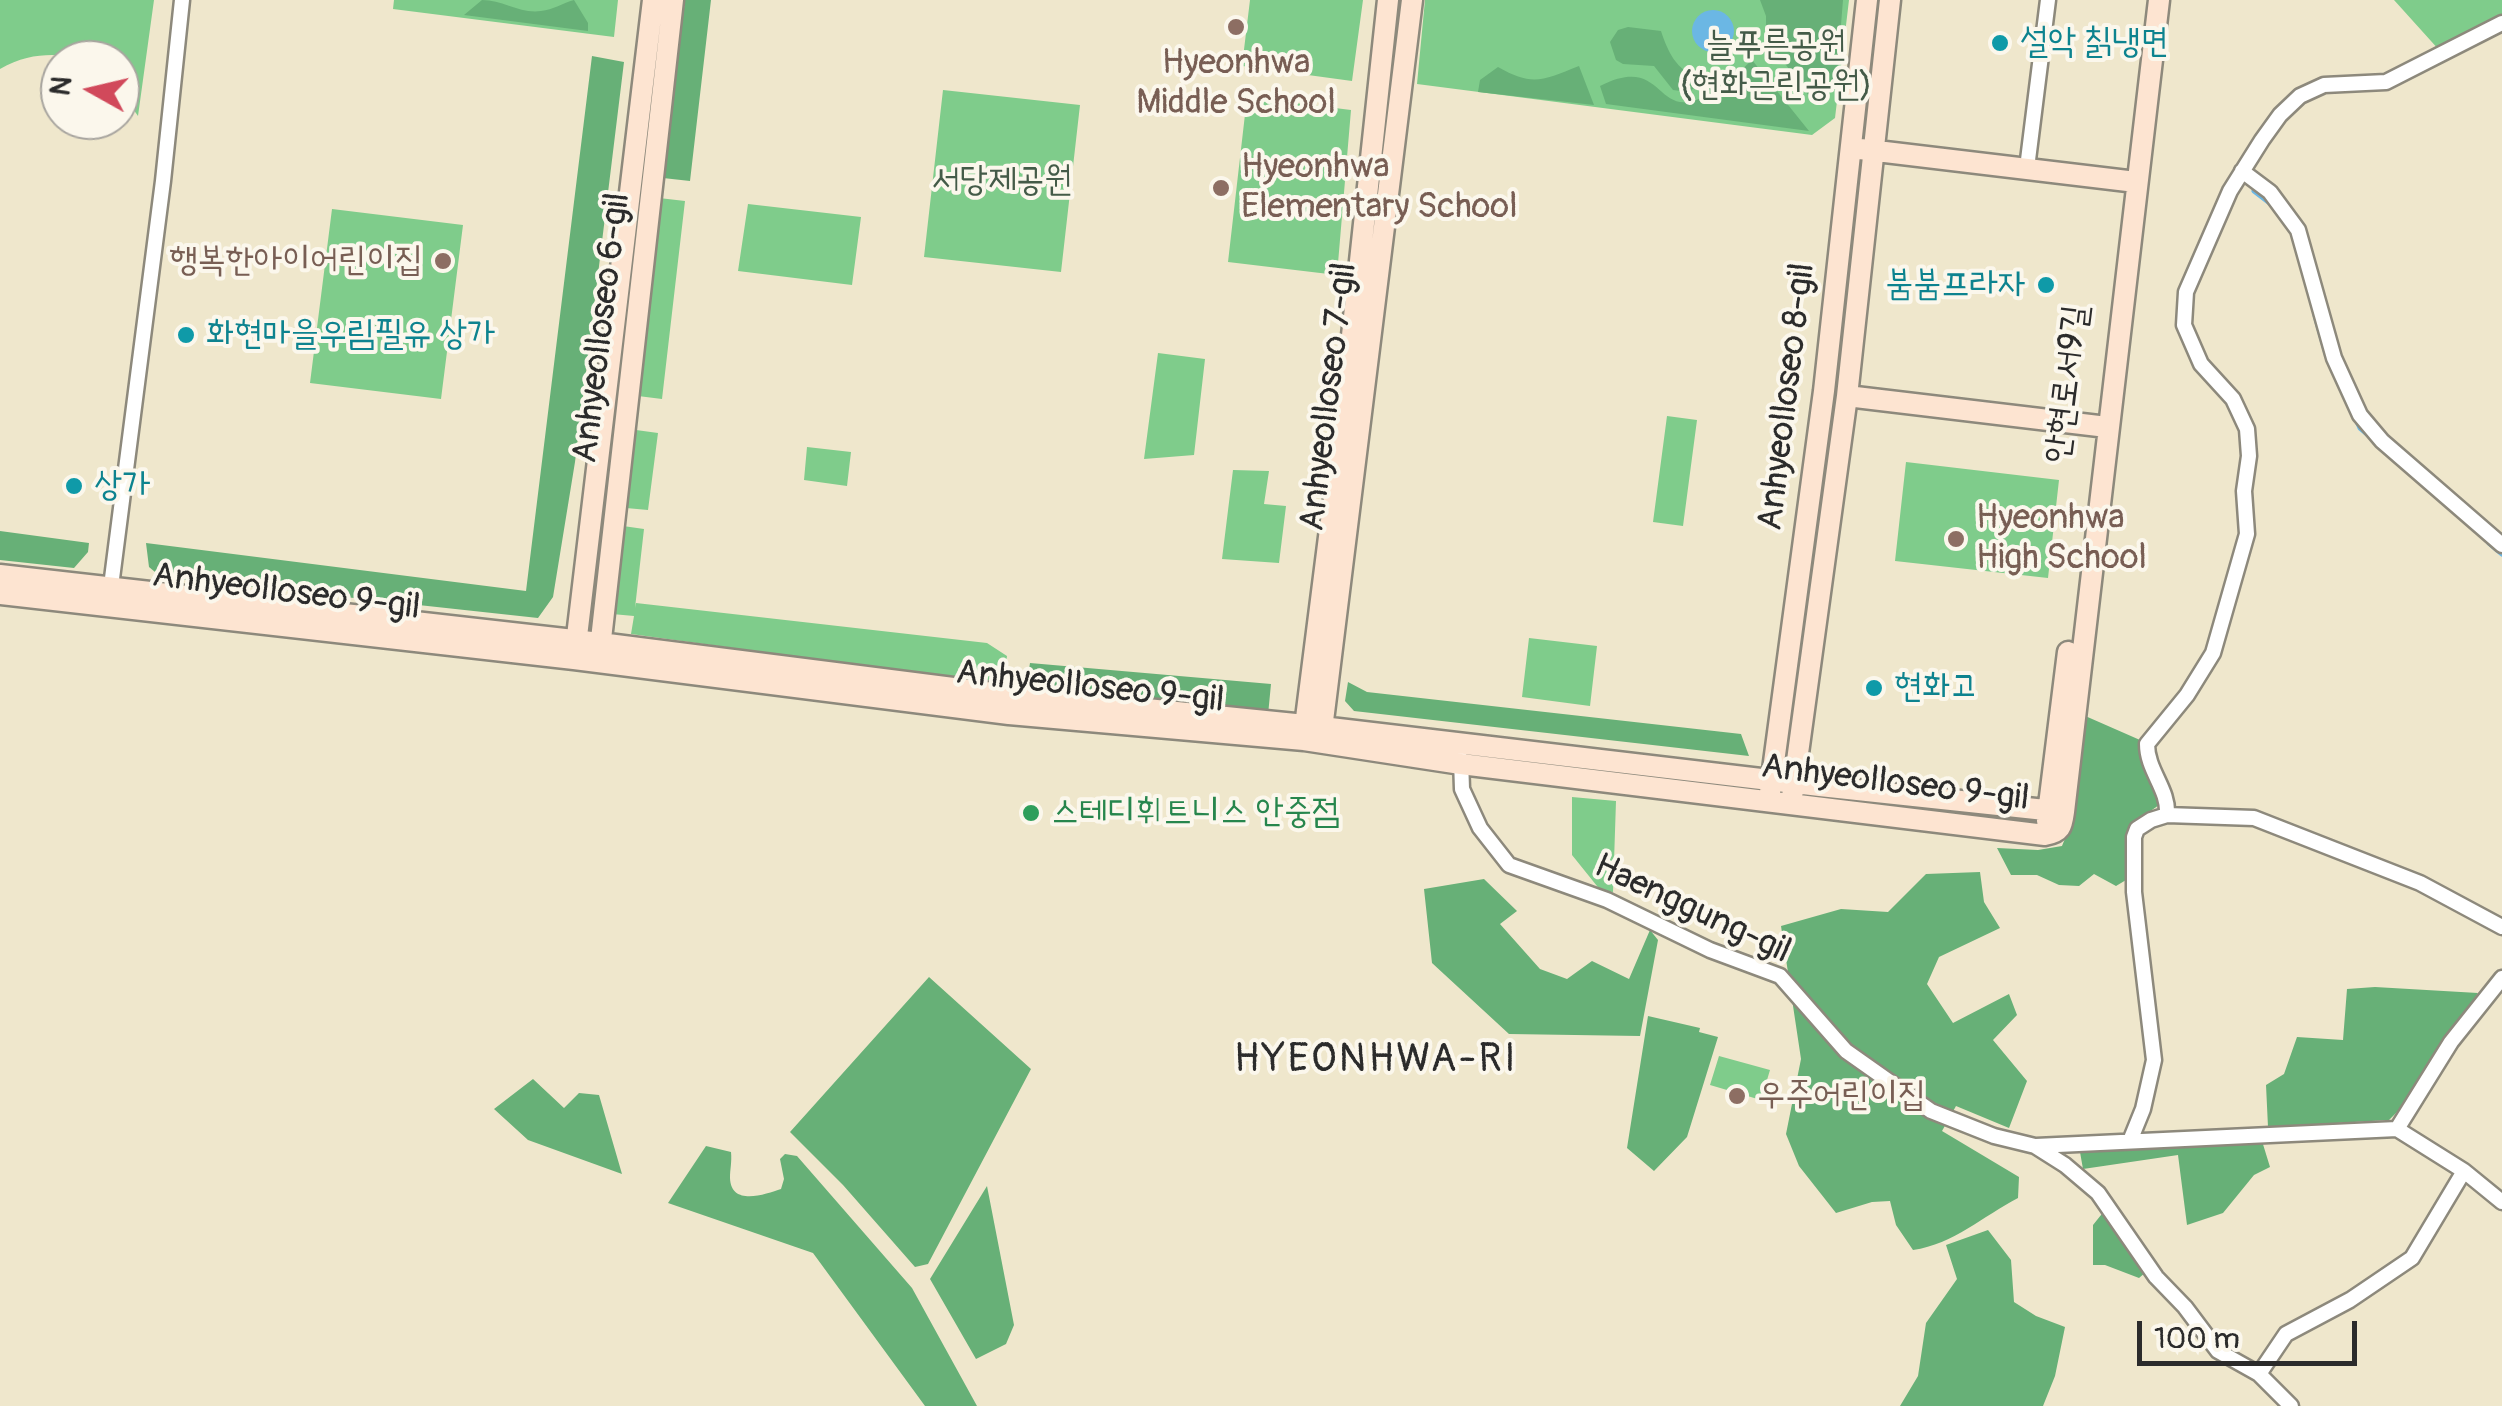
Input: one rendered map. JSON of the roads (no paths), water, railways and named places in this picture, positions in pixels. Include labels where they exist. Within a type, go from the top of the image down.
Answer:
[{"type":"street","name":"Anhyeolloseo 9-gil","points":[[110,596],[182,0]]},
{"type":"street","name":"Anhyeolloseo 6-gil","points":[[575,650],[653,0]]},
{"type":"street","name":"Anhyeolloseo 6-gil","points":[[600,653],[672,0]]},
{"type":"street","name":"Anhyeolloseo 7-gil","points":[[1313,734],[1388,0]]},
{"type":"street","name":"Anhyeolloseo 7-gil","points":[[1313,734],[1375,307],[1412,0]]},
{"type":"street","name":"Anhyeolloseo 8-gil","points":[[1781,792],[1867,0]]},
{"type":"street","name":"Anhyeolloseo 8-gil","points":[[1781,792],[1847,396],[1890,0]]},
{"type":"street","points":[[2027,168],[2048,0]]},
{"type":"street","name":"안현로서9길","points":[[2045,835],[2056,811],[2152,0]]},
{"type":"street","name":"안현로서9길","points":[[2131,181],[2160,0]]},
{"type":"street","points":[[2168,816],[2168,800],[2151,770],[2147,744],[2187,696],[2213,653],[2246,534],[2244,491],[2250,456],[2247,429],[2234,399],[2201,364],[2191,346],[2184,325],[2190,282],[2242,171],[2280,115],[2300,96],[2324,84],[2386,82],[2502,24]]},
{"type":"street","points":[[1849,148],[2131,181]]},
{"type":"street","points":[[2242,171],[2270,192],[2298,230],[2334,358],[2360,415],[2382,440],[2502,545]]},
{"type":"street","name":"Anhyeolloseo 8-gil","points":[[1847,396],[2102,426]]},
{"type":"street","points":[[0,575],[110,596]]},
{"type":"street","name":"Anhyeolloseo 9-gil","points":[[0,594],[110,596],[575,650],[1009,714],[1313,734],[1781,792],[2045,835]]},
{"type":"street","name":"Haenggung-gil","points":[[1461,754],[1462,789],[1480,828],[1509,865],[1607,900],[1710,950],[1780,976],[1846,1051],[1931,1111],[1994,1136],[2035,1146],[2396,1129]]},
{"type":"street","points":[[1781,792],[2056,811]]},
{"type":"street","points":[[2130,1141],[2143,1108],[2154,1060],[2134,892],[2134,837],[2137,829],[2152,820],[2168,816],[2254,818],[2420,884],[2502,927]]},
{"type":"street","points":[[2502,978],[2451,1042],[2396,1129],[2464,1171],[2502,1202]]},
{"type":"street","name":"Haenggung-gil","points":[[2035,1146],[2098,1193],[2156,1276],[2218,1351],[2259,1374],[2291,1406]]},
{"type":"street","points":[[2259,1374],[2286,1334],[2350,1300],[2412,1258],[2464,1171]]},
{"type":"water","points":[[1713,10],[1728,16],[1734,31],[1728,46],[1713,52],[1698,46],[1692,31],[1698,16]]},
{"type":"waterway","points":[[2254,191],[2271,204]]},
{"type":"waterway","points":[[2315,315],[2327,357]]},
{"type":"waterway","points":[[2355,417],[2360,428],[2373,439]]},
{"type":"waterway","points":[[2489,543],[2502,554]]},
{"type":"place","name":"Hyeonhwa Middle School","points":[[1236,27]]},
{"type":"place","name":"설악 칡냉면","points":[[2000,43]]},
{"type":"place","name":"Hyeonhwa Elementary School","points":[[1221,188]]},
{"type":"place","name":"행복한아이어린이집","points":[[443,261]]},
{"type":"place","name":"붐붐프라자","points":[[2046,285]]},
{"type":"place","name":"화현마을우림필유 상가","points":[[186,335]]},
{"type":"place","name":"상가","points":[[74,486]]},
{"type":"place","name":"Hyeonhwa High School","points":[[1956,539]]},
{"type":"place","name":"현화고","points":[[1874,688]]},
{"type":"place","name":"스테디휘트니스 안중점","points":[[1031,813]]},
{"type":"place","name":"우주어린이집","points":[[1737,1096]]},
{"type":"district","name":"HYEONHWA-RI","points":[[1376,1061]]},
{"type":"park label","name":"늘푸른공원 (현화근린공원)","points":[[1776,66]]},
{"type":"park label","name":"서당제공원","points":[[1002,181]]}]
